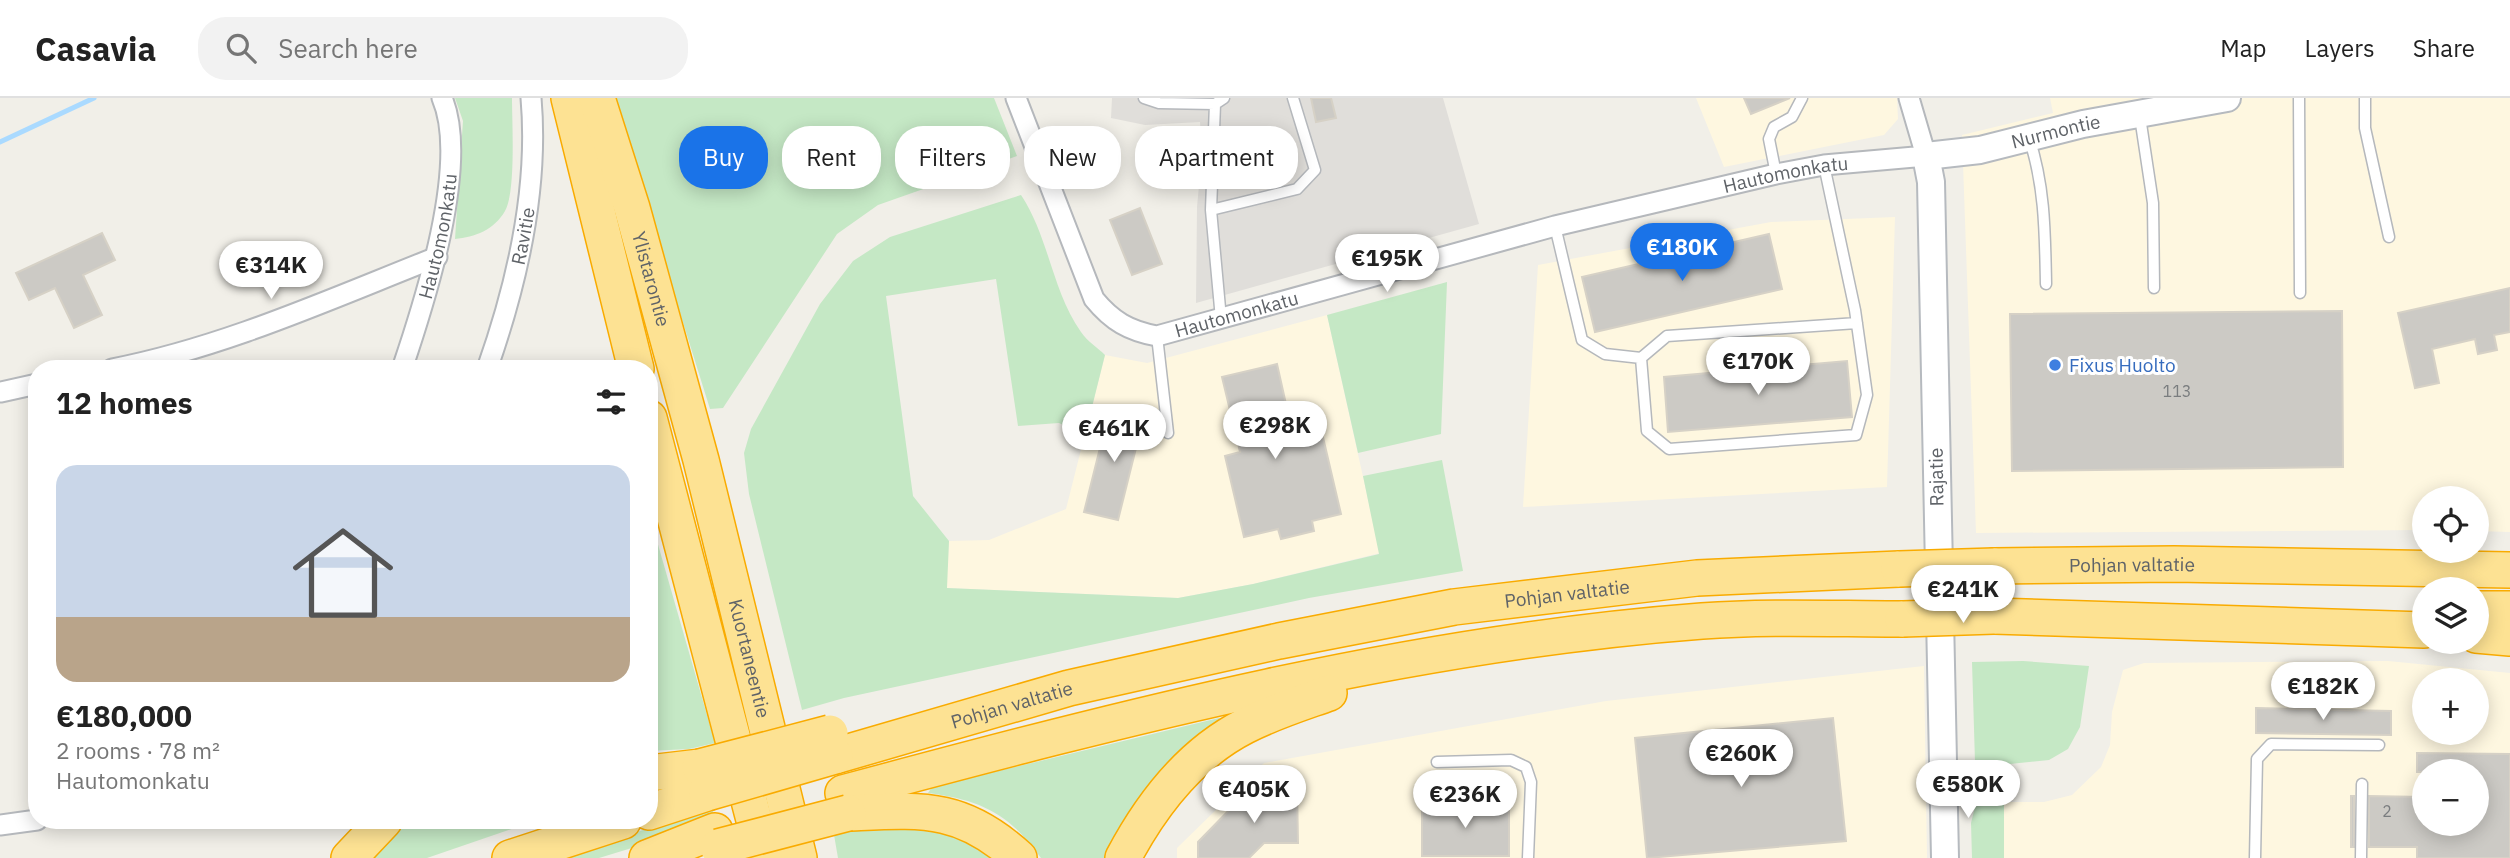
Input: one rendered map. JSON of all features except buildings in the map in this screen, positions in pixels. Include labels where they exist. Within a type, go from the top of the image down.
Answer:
[{"type":"highway","name":"Ylistarontie","points":[[569,98],[634,360]]},
{"type":"highway","name":"Ylistarontie","points":[[597,98],[632,208],[701,460]]},
{"type":"highway","points":[[658,455],[701,460]]},
{"type":"highway","points":[[660,494],[701,460]]},
{"type":"highway","name":"Kuortaneentie","points":[[701,460],[799,858]]},
{"type":"highway","name":"Kuortaneentie","points":[[660,494],[764,858]]},
{"type":"highway","name":"Pohjan valtatie","points":[[658,807],[704,780],[832,744],[1279,641],[1454,607],[1697,578],[1899,569],[2175,564],[2510,570]]},
{"type":"highway","points":[[2489,609],[2510,609]]},
{"type":"highway","name":"Pohjan valtatie","points":[[647,858],[845,803],[1130,717],[1434,654],[1704,621],[2412,610]]},
{"type":"highway","points":[[1994,616],[2412,630]]},
{"type":"highway","points":[[2489,636],[2510,638]]},
{"type":"highway","points":[[1123,858],[1150,811],[1185,770],[1244,727],[1434,654]]},
{"type":"highway","points":[[658,774],[704,780]]},
{"type":"highway","points":[[845,803],[954,816],[990,833],[1019,858]]},
{"type":"highway","points":[[349,858],[376,829]]},
{"type":"highway","points":[[510,858],[599,829]]},
{"type":"highway","points":[[669,858],[716,839]]},
{"type":"street","name":"Hautomonkatu","points":[[405,360],[437,257],[448,183],[450,141],[442,98]]},
{"type":"street","name":"Ravitie","points":[[490,360],[503,323],[525,220],[531,157],[531,98]]},
{"type":"street","name":"Hautomonkatu","points":[[1016,98],[1094,299],[1109,317],[1134,331],[1157,336],[1555,226],[1776,174],[1824,165],[1926,156]]},
{"type":"street","name":"Rajatie","points":[[1909,98],[1931,182],[1945,858]]},
{"type":"street","name":"Nurmontie","points":[[1926,156],[1980,150],[2140,113],[2227,98]]},
{"type":"street","points":[[158,360],[226,340],[437,257]]},
{"type":"street","points":[[1,392],[28,386]]},
{"type":"street","points":[[0,825],[28,821]]},
{"type":"lane","points":[[1144,98],[1159,103],[1220,101],[1211,210],[1221,320]]},
{"type":"lane","points":[[1211,210],[1297,189],[1315,170],[1293,98]]},
{"type":"lane","points":[[1776,174],[1769,139],[1774,127],[1792,117],[1802,98]]},
{"type":"lane","points":[[2299,98],[2300,293]]},
{"type":"lane","points":[[2365,98],[2365,128],[2389,237]]},
{"type":"lane","points":[[2140,113],[2153,203],[2154,288]]},
{"type":"lane","points":[[2029,137],[2038,164],[2045,204],[2046,284]]},
{"type":"lane","points":[[1640,358],[1647,431],[1669,449],[1856,435],[1867,395],[1857,323],[1824,165]]},
{"type":"lane","points":[[1555,226],[1582,340],[1605,354],[1640,358],[1667,336],[1857,323]]},
{"type":"lane","points":[[1157,336],[1168,433]]},
{"type":"lane","points":[[2255,858],[2257,759],[2271,744],[2379,745]]},
{"type":"lane","points":[[1437,762],[1511,760],[1525,767],[1531,782],[1528,858]]},
{"type":"lane","points":[[2361,858],[2362,784]]},
{"type":"shaded area","points":[[1112,98],[1443,98],[1479,224],[1196,303],[1199,189],[1298,189],[1298,126],[1200,126],[1200,122],[1145,125],[1111,118]]},
{"type":"shaded area","points":[[1696,98],[1897,98],[1898,119],[1884,135],[1724,167]]},
{"type":"shaded area","points":[[2050,98],[2510,98],[2510,532],[2489,531],[2489,486],[2412,486],[2412,530],[1976,533],[1962,135],[2053,113]]},
{"type":"shaded area","points":[[1895,217],[1887,487],[1523,507],[1538,265],[1771,222]]},
{"type":"shaded area","points":[[1327,315],[1380,553],[1253,584],[1178,598],[946,588],[949,541],[989,540],[1066,509],[1105,355],[1147,363]]},
{"type":"shaded area","points":[[2388,661],[2459,668],[2412,668],[2412,745],[2489,745],[2489,671],[2510,673],[2510,858],[2004,858],[2004,802],[2044,802],[2072,795],[2101,767],[2110,745],[2112,712],[2123,670],[2144,663]]},
{"type":"shaded area","points":[[1924,666],[1927,858],[1177,858],[1177,848],[1264,763],[1606,701]]},
{"type":"green space","points":[[455,98],[512,98],[513,139],[511,189],[501,218],[483,231],[455,239],[463,121]]},
{"type":"green space","points":[[613,98],[994,98],[1005,126],[895,126],[895,189],[923,189],[878,205],[837,234],[723,408],[710,409]]},
{"type":"green space","points":[[1010,138],[1017,156],[1010,158]]},
{"type":"green space","points":[[1021,195],[1038,228],[1071,316],[1083,335],[1105,355],[1085,435],[1059,423],[1018,426],[996,279],[886,296],[913,496],[949,541],[947,588],[1178,598],[1253,584],[1379,554],[1363,476],[1442,460],[1463,571],[1309,598],[844,698],[802,710],[749,494],[744,453],[751,429],[820,304],[853,261],[890,237]]},
{"type":"green space","points":[[1447,282],[1441,434],[1358,453],[1327,315]]},
{"type":"green space","points":[[658,544],[715,743],[689,749],[658,751]]},
{"type":"green space","points":[[2023,661],[2089,666],[2080,727],[2068,749],[2049,760],[1990,766],[1975,762],[1972,662]]},
{"type":"green space","points":[[1219,718],[1227,720],[1171,763],[1141,796],[1117,835],[1107,858],[1041,858],[1018,830],[993,812],[964,800],[928,793],[932,787]]},
{"type":"green space","points":[[1984,802],[2004,802],[2004,858],[1972,858],[1971,823],[1975,807]]},
{"type":"green space","points":[[712,808],[717,822],[599,858],[555,858],[646,829],[658,829],[658,825]]},
{"type":"green space","points":[[935,825],[998,858],[838,858],[833,829]]},
{"type":"green space","points":[[390,829],[512,829],[427,858],[364,858]]},
{"type":"waterway","points":[[0,142],[94,98]]},
{"type":"place","name":"Fixus Huolto","points":[[2055,365]]}]
